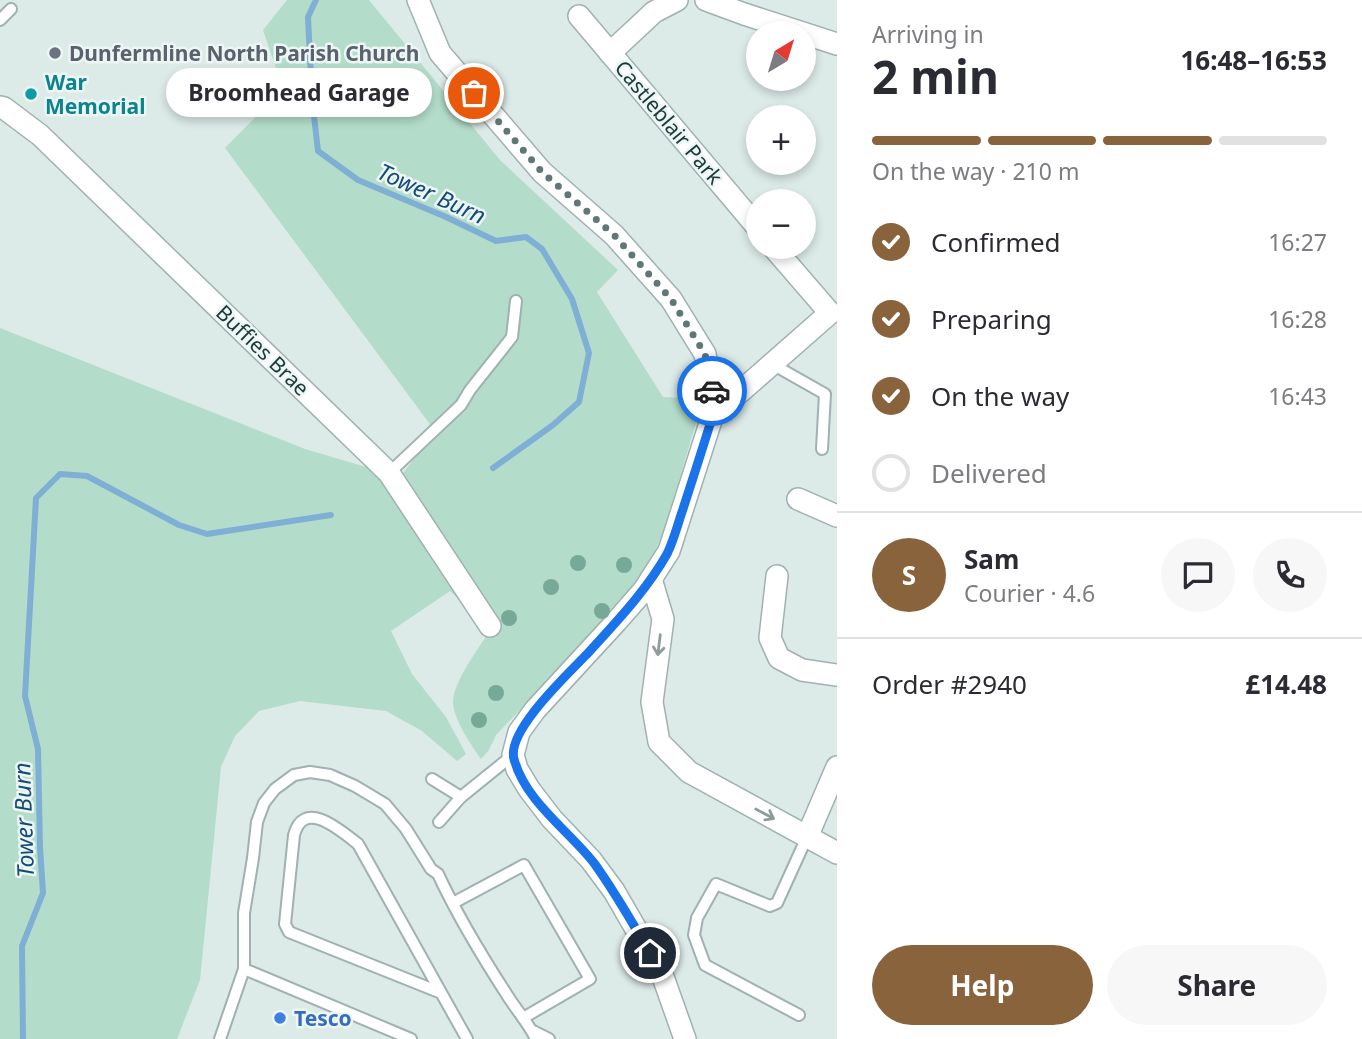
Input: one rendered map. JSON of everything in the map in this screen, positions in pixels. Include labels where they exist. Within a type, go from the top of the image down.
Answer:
[{"type":"street","points":[[418,0],[440,53],[542,172],[614,235],[671,299],[705,354],[715,408],[669,551],[651,579],[616,622],[535,710],[519,732],[513,755],[517,769],[529,789],[552,819],[591,860],[614,891],[662,974],[681,1037]]},
{"type":"street","points":[[610,53],[654,12],[677,0]]},
{"type":"street","points":[[706,0],[744,15],[837,44]]},
{"type":"street","name":"Castleblair Park","points":[[579,16],[746,214]]},
{"type":"street","name":"Buffies Brae","points":[[0,107],[40,135],[389,473],[490,626]]},
{"type":"street","points":[[715,408],[740,392],[833,314],[785,259]]},
{"type":"street","points":[[798,499],[837,516]]},
{"type":"street","points":[[777,576],[770,638],[779,658],[802,670],[837,675]]},
{"type":"street","points":[[651,579],[663,618],[652,702],[659,742],[689,772],[837,853]]},
{"type":"street","points":[[807,837],[837,767]]},
{"type":"lane","points":[[0,20],[11,9]]},
{"type":"lane","points":[[389,473],[461,405],[512,337],[516,301]]},
{"type":"lane","points":[[772,364],[825,394],[822,449]]},
{"type":"lane","points":[[439,822],[461,797],[513,755]]},
{"type":"lane","points":[[220,1039],[244,969],[244,913],[257,822],[264,803],[275,789],[294,775],[310,772],[330,775],[385,804],[406,829],[431,869],[438,874],[510,1001],[535,1035],[549,1039]]},
{"type":"lane","points":[[432,779],[461,797]]},
{"type":"lane","points":[[439,992],[289,932],[285,924],[294,835],[297,825],[304,818],[315,816],[358,844],[467,1039]]},
{"type":"lane","points":[[799,1015],[705,965],[694,936],[697,918],[716,884],[770,906],[777,903],[807,837]]},
{"type":"lane","points":[[453,903],[524,865],[590,979],[523,1018]]},
{"type":"lane","points":[[244,969],[411,1039]]},
{"type":"green space","points":[[287,0],[369,0],[500,160],[618,270],[597,292],[663,397],[703,399],[664,531],[649,564],[631,593],[496,735],[481,759],[460,725],[453,704],[456,687],[487,634],[486,625],[450,591],[391,631],[412,674],[446,717],[466,754],[457,761],[422,731],[386,711],[300,701],[259,711],[235,736],[221,767],[200,980],[177,1039],[0,1039],[0,328],[305,449],[400,477],[435,431],[225,148],[283,89],[263,30]]},
{"type":"waterway","name":"Tower Burn","points":[[316,0],[308,17],[312,99],[318,151],[358,180],[496,241],[526,237],[542,249],[572,299],[589,353],[579,402],[553,425],[493,468]]},
{"type":"waterway","name":"Tower Burn","points":[[23,1039],[22,946],[43,893],[38,749],[25,696],[36,498],[60,474],[87,476],[179,525],[207,534],[331,515]]},
{"type":"way so far","points":[[474,93],[542,172],[614,235],[671,299],[705,354],[712,391]]},
{"type":"place","name":"Dunfermline North Parish Church","points":[[55,53]]},
{"type":"place","name":"Broomhead Garage","points":[[474,93]]},
{"type":"place","name":"War Memorial","points":[[31,94]]},
{"type":"place","name":"Tesco","points":[[280,1018]]},
{"type":"route","points":[[650,953],[614,891],[591,860],[552,819],[529,789],[517,769],[513,755],[519,732],[535,710],[644,590],[669,551],[715,408],[712,391]]}]
